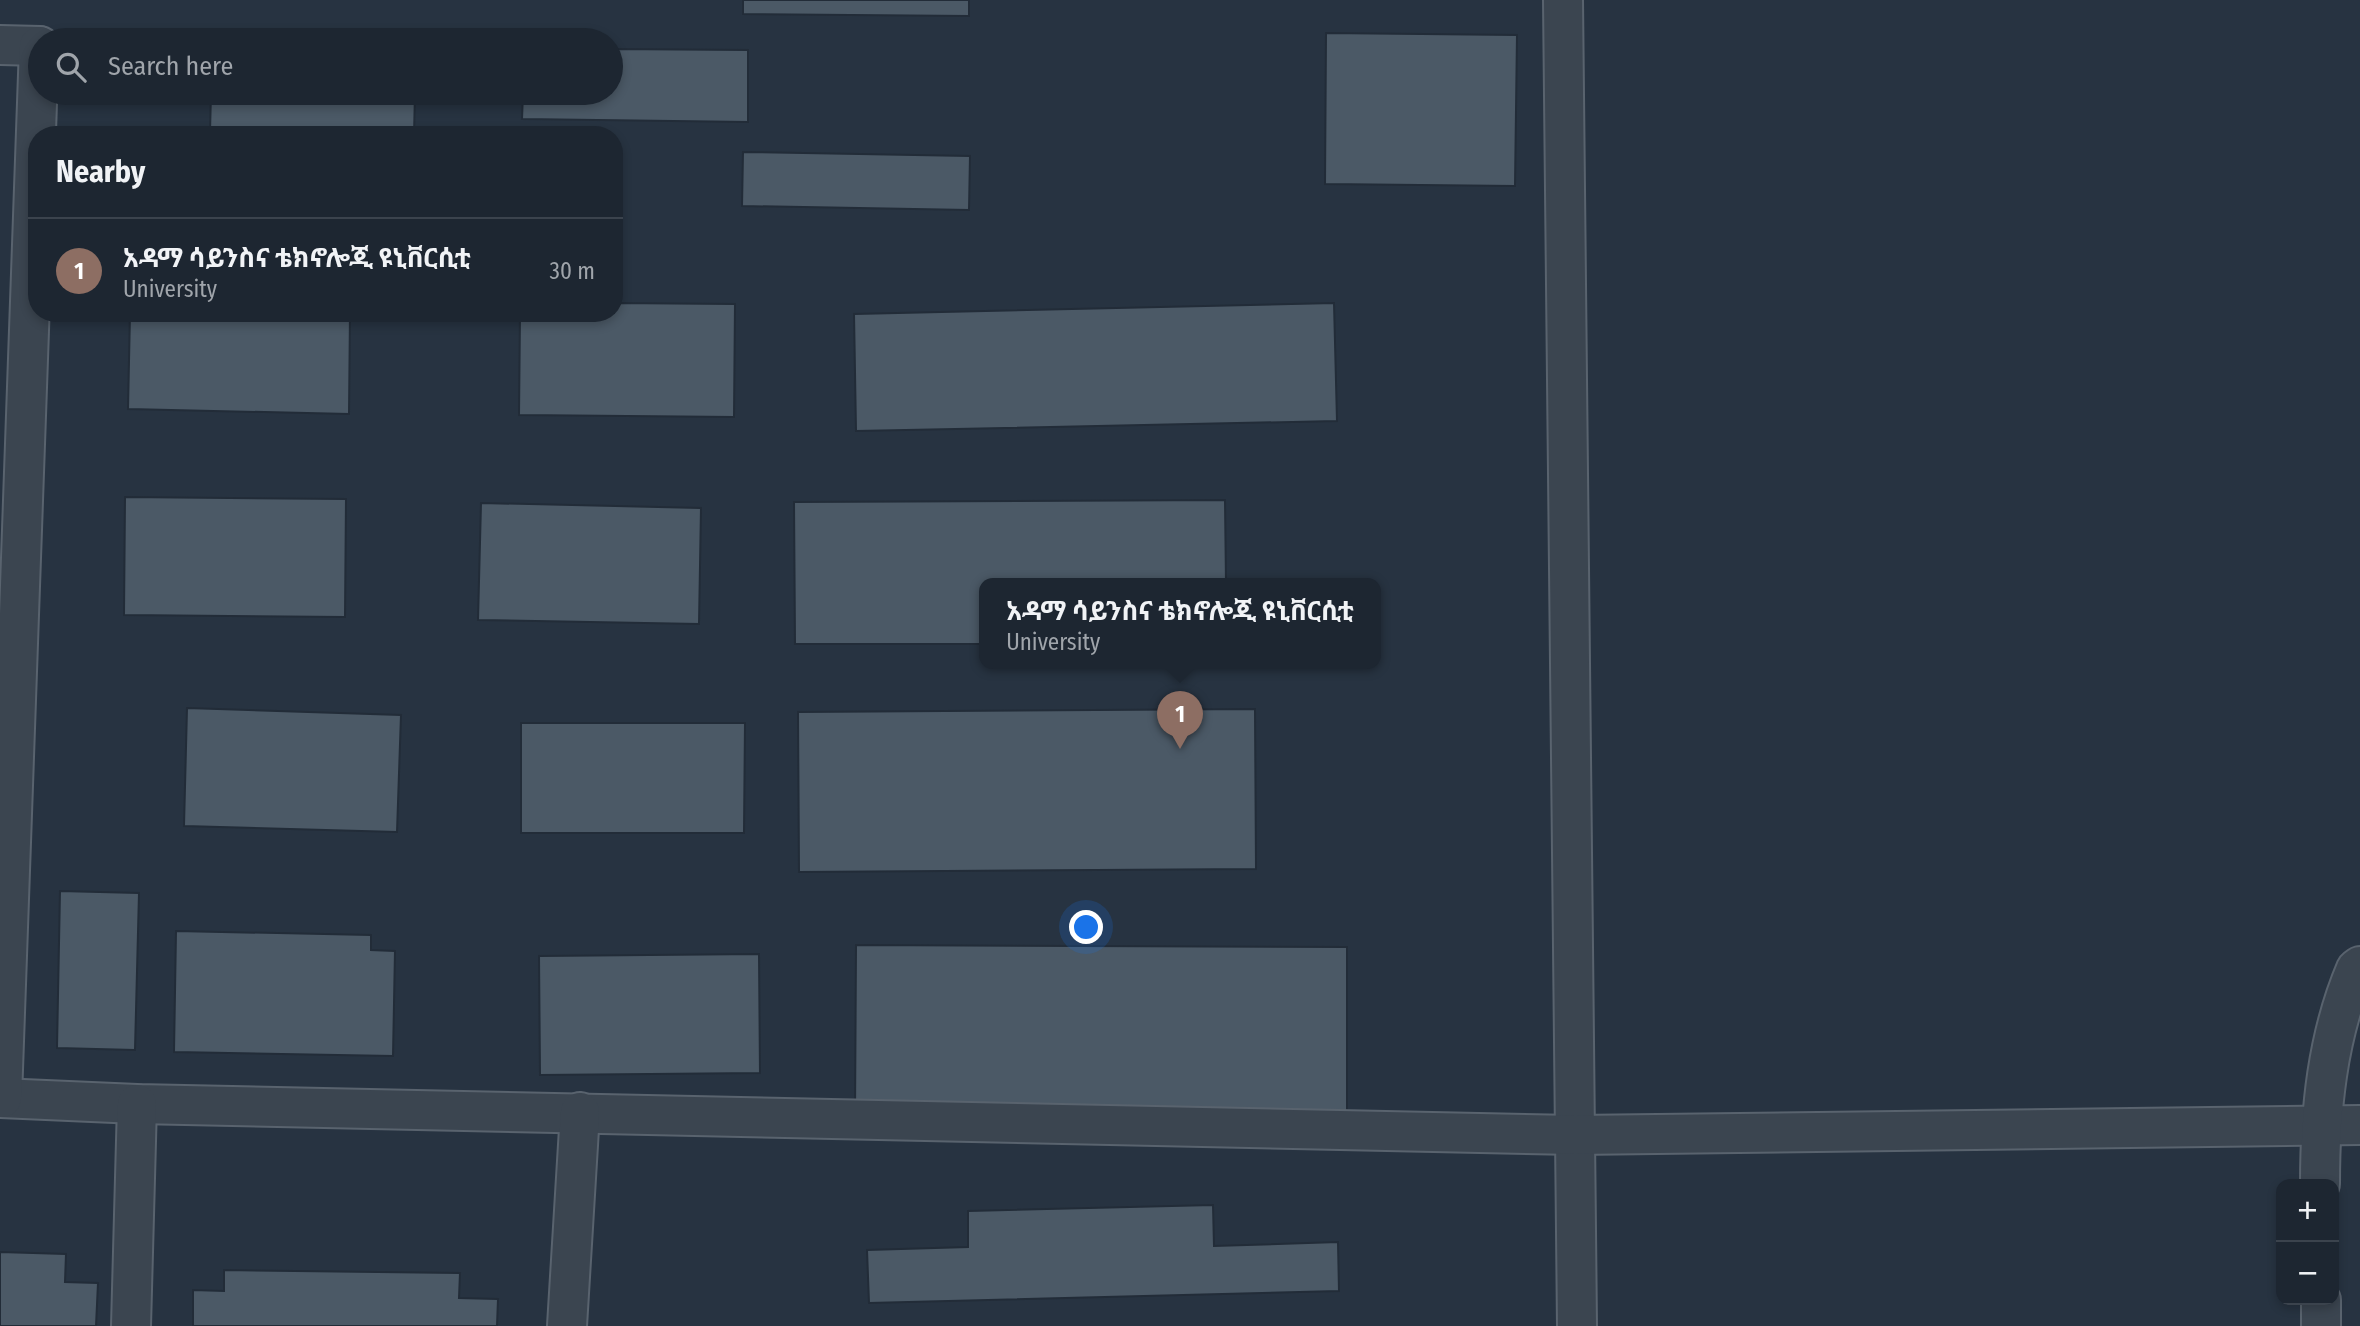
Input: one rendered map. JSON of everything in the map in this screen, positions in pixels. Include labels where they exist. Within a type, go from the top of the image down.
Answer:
[{"type":"street","points":[[1563,0],[1577,1326]]},
{"type":"street","points":[[0,45],[28,46]]},
{"type":"street","points":[[37,126],[38,105]]},
{"type":"street","points":[[30,322],[1,1098],[137,1104],[1575,1135],[2360,1125]]},
{"type":"street","points":[[2320,1179],[2320,1126],[2338,1011],[2356,969],[2360,966]]},
{"type":"street","points":[[131,1326],[137,1104]]},
{"type":"street","points":[[567,1326],[580,1112]]},
{"type":"street","points":[[2321,1305],[2321,1326]]},
{"type":"building","points":[[743,0],[969,0],[969,16],[743,14]]},
{"type":"building","points":[[1326,33],[1517,35],[1515,186],[1325,184]]},
{"type":"building","points":[[623,49],[748,50],[748,122],[522,119],[523,105],[623,105]]},
{"type":"building","points":[[211,105],[415,105],[414,126],[210,126]]},
{"type":"building","points":[[743,152],[970,156],[969,210],[742,206]]},
{"type":"building","points":[[623,303],[735,304],[734,417],[519,415],[520,322],[623,322]]},
{"type":"building","points":[[1334,303],[1337,421],[856,431],[854,314]]},
{"type":"building","points":[[130,322],[350,322],[349,414],[128,409]]},
{"type":"building","points":[[125,497],[346,499],[345,617],[124,615]]},
{"type":"building","points":[[1225,500],[1226,578],[979,578],[979,644],[795,644],[794,502]]},
{"type":"building","points":[[481,503],[701,508],[699,624],[478,620]]},
{"type":"building","points":[[187,708],[401,715],[397,832],[184,826]]},
{"type":"building","points":[[1255,709],[1256,869],[799,872],[798,712]]},
{"type":"building","points":[[521,723],[745,723],[744,833],[521,833]]},
{"type":"building","points":[[60,891],[139,893],[135,1050],[57,1048]]},
{"type":"building","points":[[176,931],[371,935],[371,950],[395,951],[393,1056],[174,1052]]},
{"type":"building","points":[[856,945],[1347,947],[1347,1118],[855,1117]]},
{"type":"building","points":[[759,954],[760,1073],[540,1075],[539,956]]},
{"type":"building","points":[[1213,1205],[1214,1246],[1338,1242],[1339,1291],[869,1303],[867,1250],[968,1247],[968,1211]]},
{"type":"building","points":[[0,1252],[66,1254],[65,1282],[98,1283],[96,1326],[0,1326]]},
{"type":"building","points":[[224,1270],[460,1273],[459,1298],[498,1299],[497,1326],[193,1326],[193,1290],[224,1291]]},
{"type":"place","name":"አዳማ ሳይንስና ቴክኖሎጂ ዩኒቨርሲቲ","points":[[1180,749]]}]
